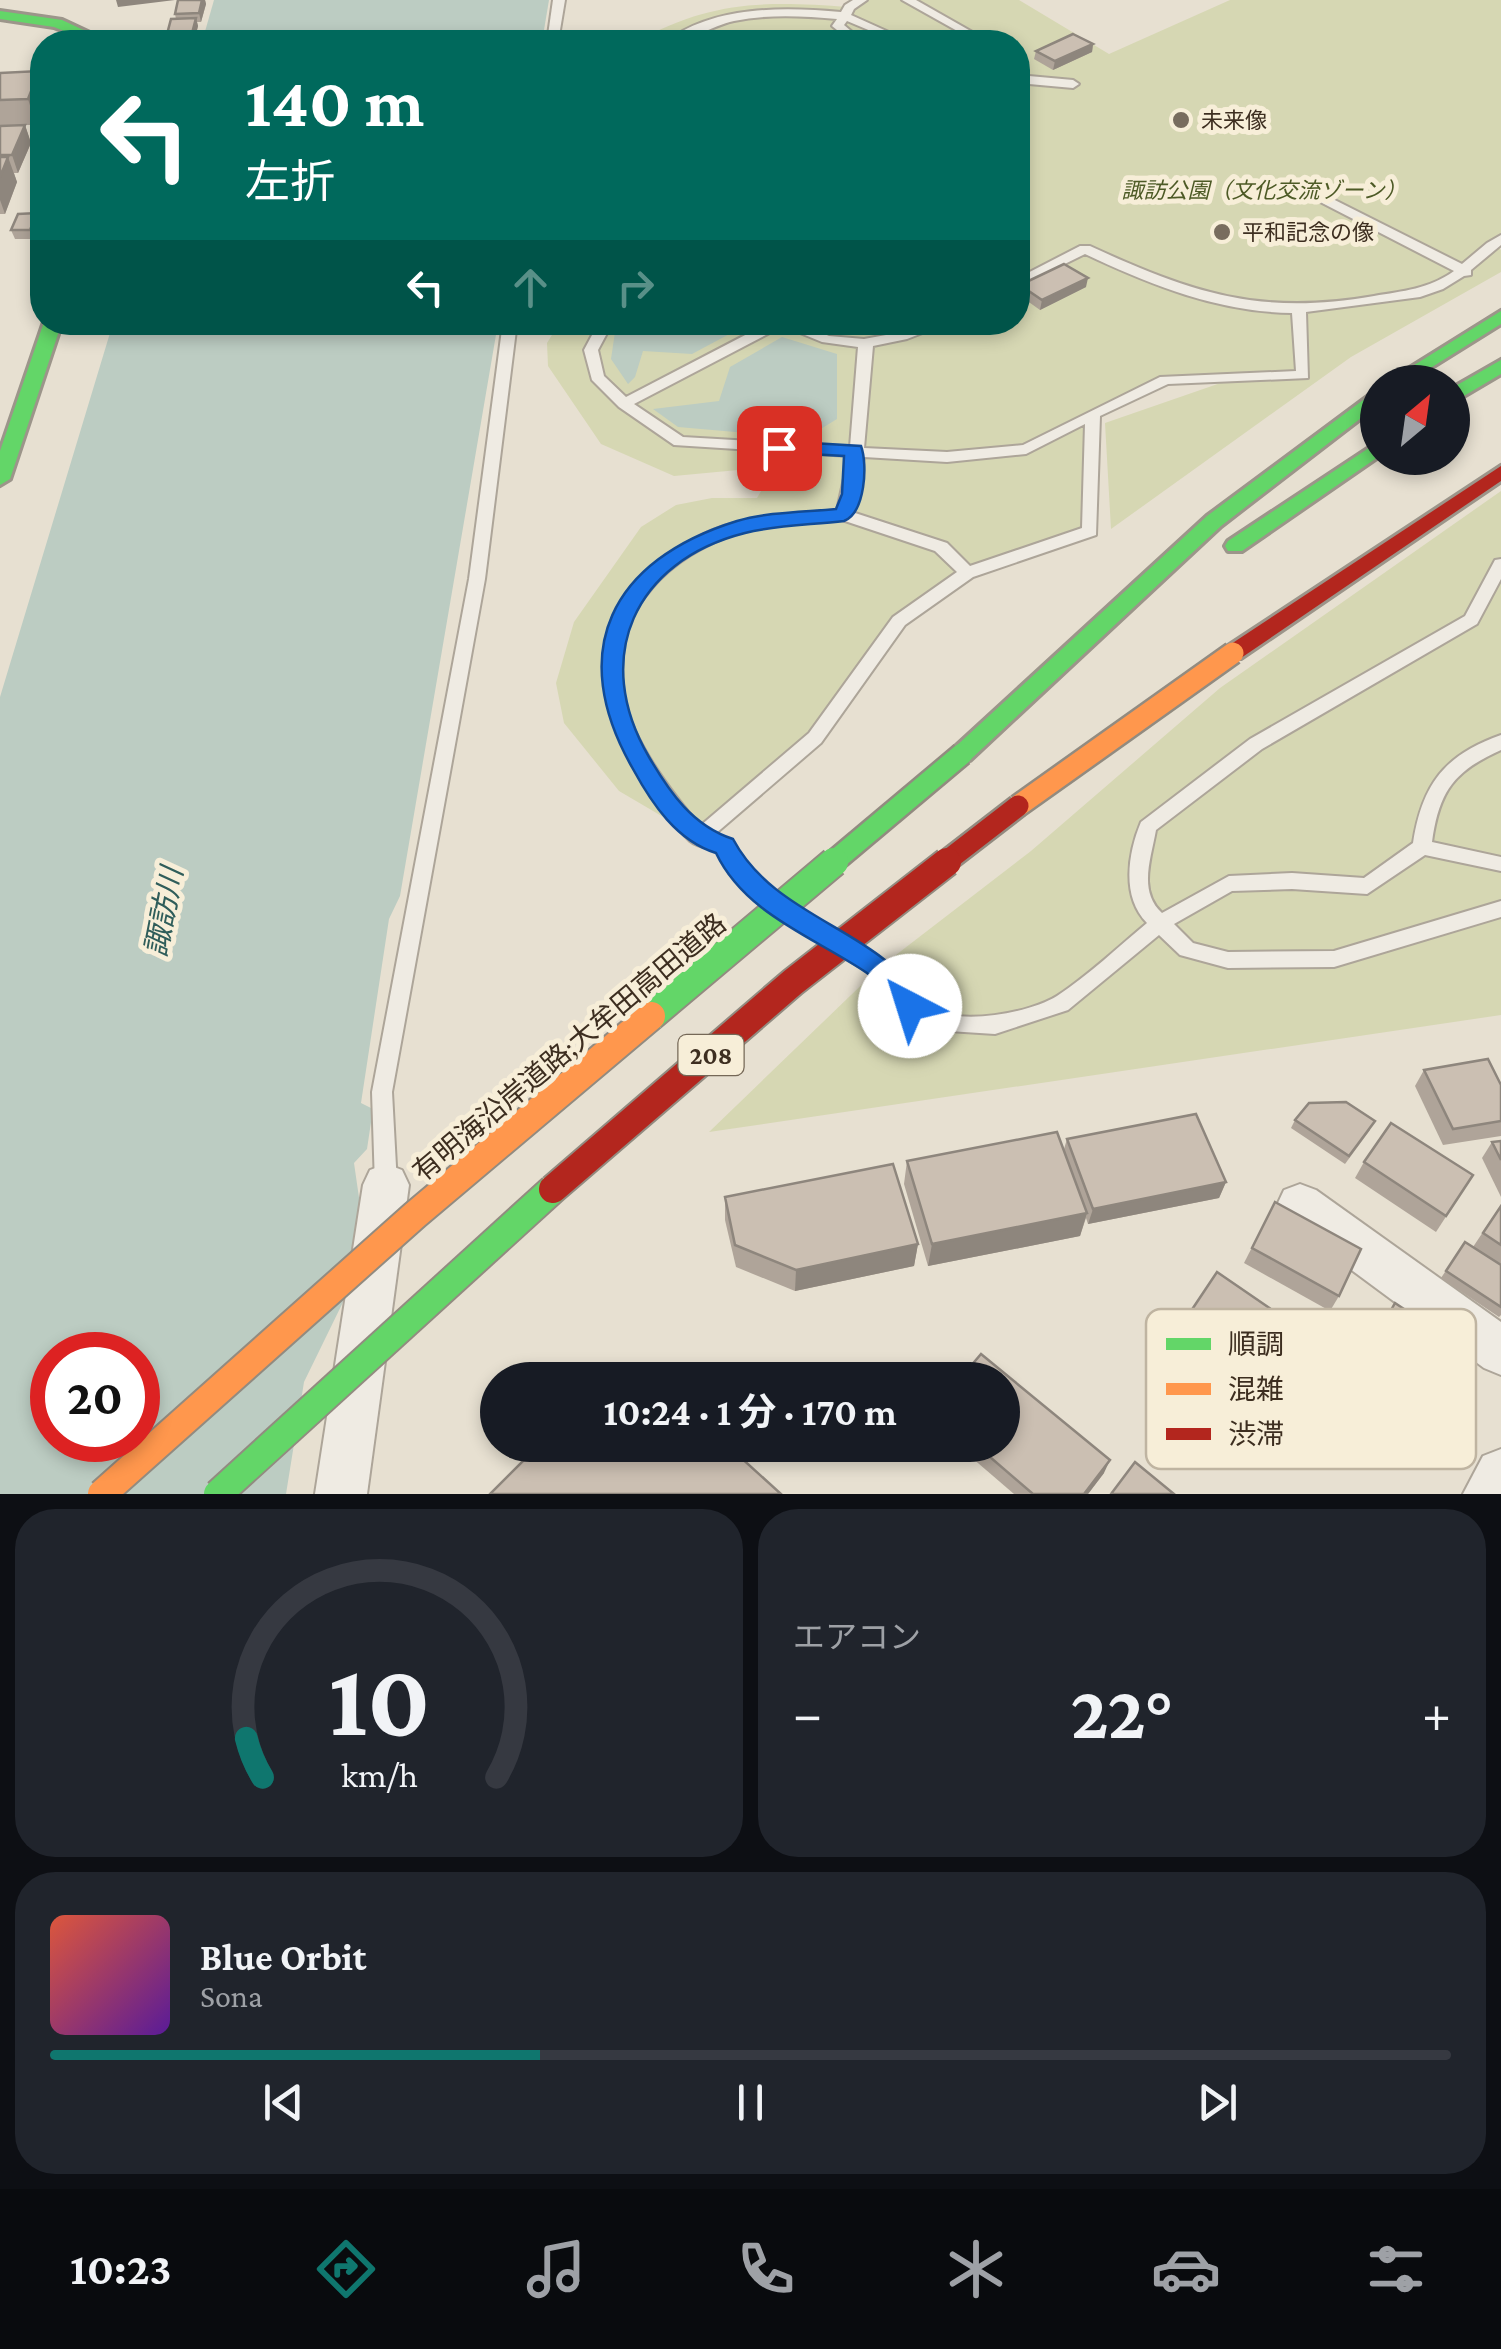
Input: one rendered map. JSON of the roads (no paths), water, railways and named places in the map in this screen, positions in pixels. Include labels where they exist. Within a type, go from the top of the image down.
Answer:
[{"type":"main road","points":[[0,15],[56,22],[74,30]]},
{"type":"main road","points":[[1423,365],[1501,316]]},
{"type":"main road","points":[[0,479],[49,335]]},
{"type":"main road","points":[[1470,386],[1501,366]]},
{"type":"main road","points":[[962,754],[1204,530],[1322,432],[1360,407]]},
{"type":"main road","points":[[1218,559],[1360,460]]},
{"type":"main road","name":"208","points":[[218,1494],[464,1268],[877,914],[1050,782],[1232,653],[1501,472]]},
{"type":"main road","name":"有明海沿岸道路;大牟田高田道路","points":[[102,1494],[430,1202],[962,754],[1158,605]]},
{"type":"street","points":[[341,1494],[386,1185]]},
{"type":"street","points":[[1300,1205],[1443,1309]]},
{"type":"street","points":[[1476,1333],[1501,1351]]},
{"type":"street","points":[[1489,1494],[1501,1474]]},
{"type":"lane","points":[[554,30],[559,0]]},
{"type":"lane","points":[[843,30],[838,26],[849,6],[861,0]]},
{"type":"lane","points":[[908,0],[962,30]]},
{"type":"lane","points":[[701,30],[728,19],[791,10],[845,16],[878,30]]},
{"type":"lane","points":[[1030,81],[1073,84]]},
{"type":"lane","points":[[1298,186],[1466,272]]},
{"type":"lane","points":[[1030,277],[1085,249],[1174,290],[1239,306],[1299,310],[1427,291],[1466,272],[1501,239]]},
{"type":"lane","points":[[600,335],[592,350],[597,377],[624,404],[678,442],[946,457],[1026,449],[1165,380],[1303,374],[1299,310]]},
{"type":"lane","points":[[386,1185],[382,1092],[477,580],[508,335]]},
{"type":"lane","points":[[624,404],[758,335]]},
{"type":"lane","points":[[814,335],[838,345],[884,343],[907,335]]},
{"type":"lane","points":[[844,515],[852,494],[866,344]]},
{"type":"lane","points":[[699,838],[816,738],[899,621],[967,573],[1090,532],[1092,414]]},
{"type":"lane","points":[[792,918],[736,868],[725,846],[699,838],[654,786],[630,744],[613,692],[610,653],[620,619],[641,587],[699,542],[744,526],[844,515],[941,546],[967,573]]},
{"type":"lane","points":[[1501,564],[1471,620],[1256,744],[1147,827],[1138,886],[1146,909],[1187,949],[1228,960],[1334,959],[1501,909]]},
{"type":"lane","points":[[1422,847],[1426,811],[1438,785],[1460,759],[1501,742]]},
{"type":"lane","points":[[821,935],[879,968],[910,1006],[940,1024],[996,1025],[1061,1004],[1160,923],[1229,884],[1292,881],[1367,886],[1422,847],[1501,864]]},
{"type":"water","points":[[214,0],[549,0],[544,30],[205,30]]},
{"type":"water","name":"諏訪川","points":[[109,335],[496,335],[400,896],[389,919],[361,1103],[373,1109],[367,1149],[354,1163],[367,1253],[304,1382],[286,1494],[0,1494],[0,697]]},
{"type":"water","points":[[615,335],[728,335],[692,354],[643,351],[635,377],[628,384],[611,359]]},
{"type":"water","points":[[782,337],[837,354],[837,419],[806,438],[678,427],[653,409],[719,401],[730,367]]},
{"type":"place","name":"未来像","points":[[1181,120]]},
{"type":"place","name":"平和記念の像","points":[[1222,232]]},
{"type":"park label","name":"諏訪公園（文化交流ゾーン）","points":[[1264,190]]}]
